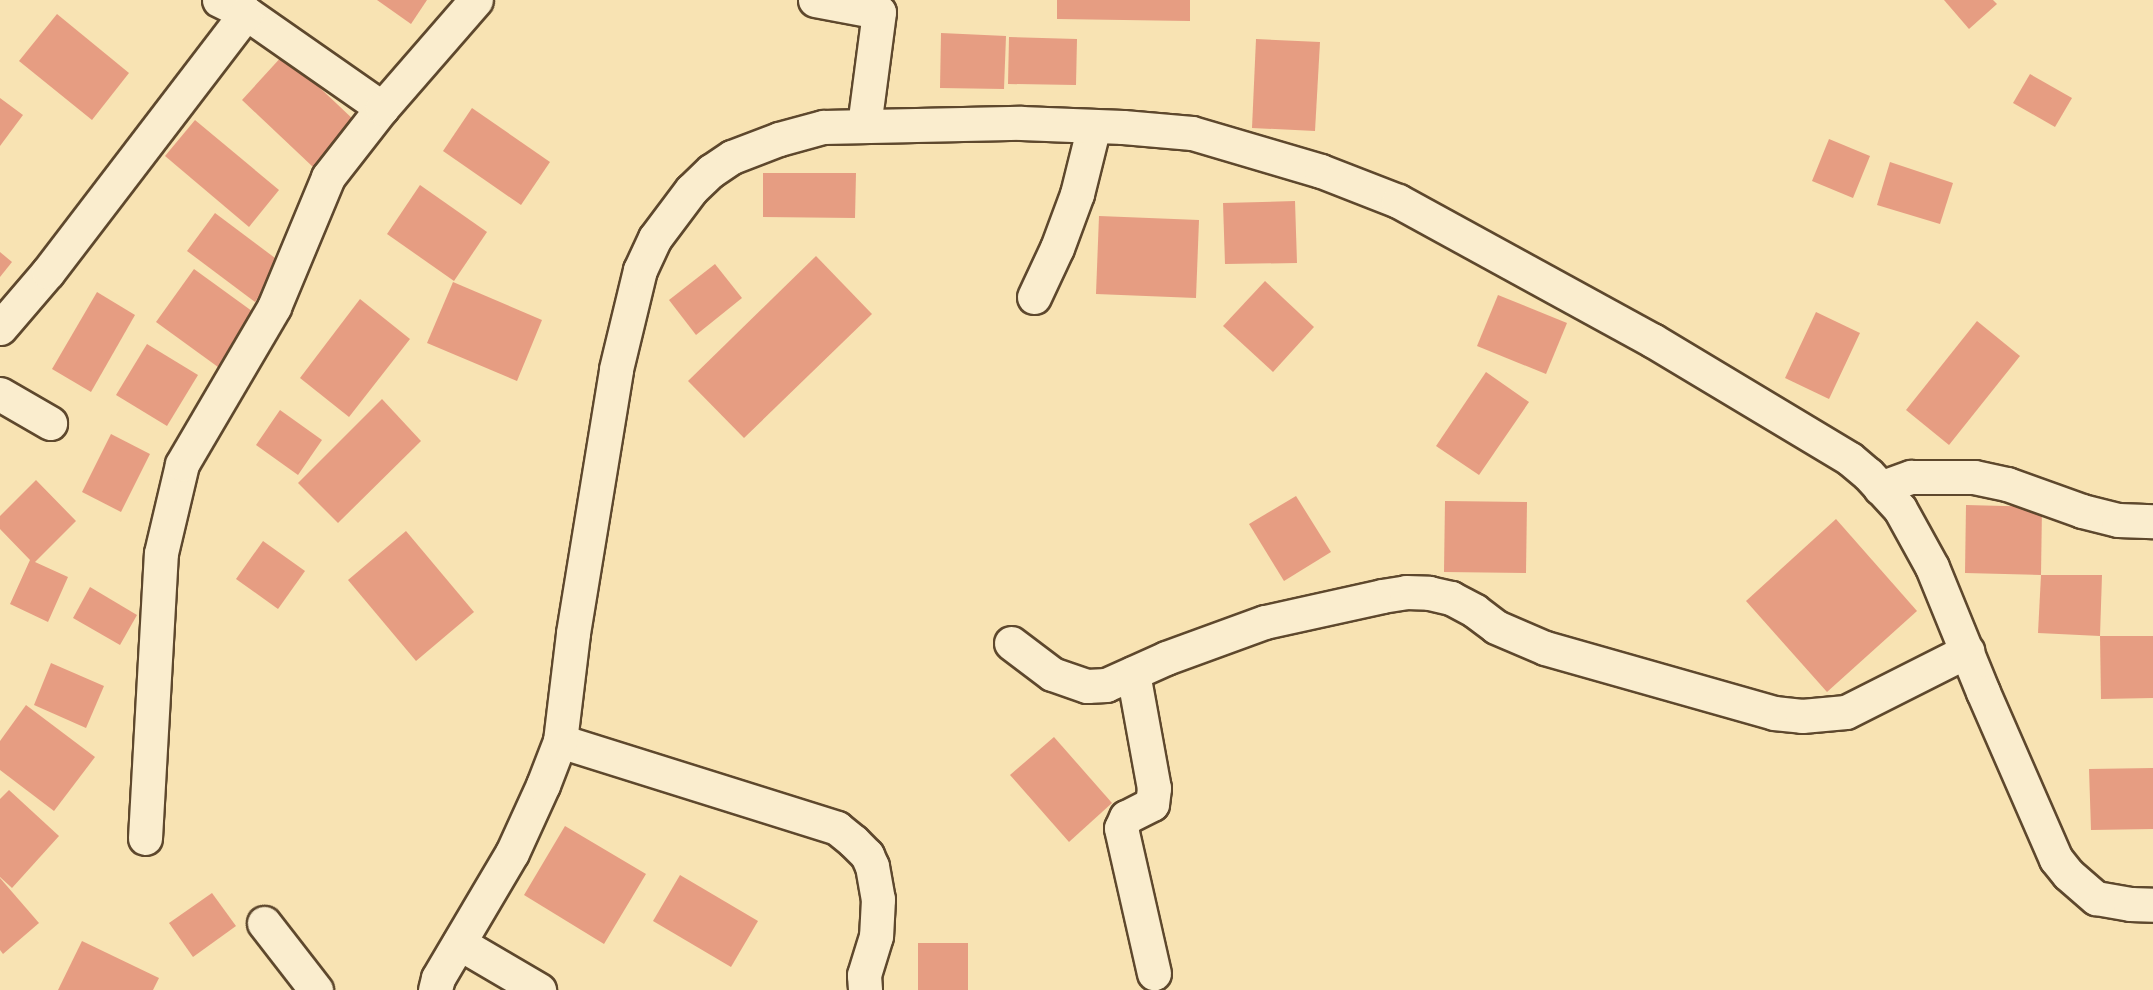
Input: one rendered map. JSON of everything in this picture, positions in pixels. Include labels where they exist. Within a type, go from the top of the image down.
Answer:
[{"type":"street","points":[[145,838],[161,553],[182,464],[274,307],[328,177],[382,108],[476,0]]},
{"type":"street","points":[[815,0],[883,6],[864,126]]},
{"type":"street","points":[[0,328],[48,272],[232,7],[382,108]]},
{"type":"street","points":[[435,990],[438,978],[512,854],[560,741],[573,633],[616,369],[640,270],[655,238],[691,190],[732,157],[779,139],[823,127],[1022,123],[1192,133],[1321,171],[1398,201],[1589,305],[1756,402],[1850,459],[1900,509],[1932,567],[2056,859],[2068,874],[2096,898],[2153,905]]},
{"type":"street","points":[[1034,297],[1057,248],[1077,194],[1094,126]]},
{"type":"street","points":[[0,394],[50,423]]},
{"type":"street","points":[[1880,489],[1911,477],[1974,477],[2007,484],[2082,511],[2118,520],[2153,521]]},
{"type":"street","points":[[1011,643],[1052,674],[1087,686],[1106,685],[1265,622],[1406,592],[1451,598],[1475,611],[1496,627],[1545,648],[1774,713],[1802,716],[1846,712],[1967,651]]},
{"type":"street","points":[[1133,673],[1154,788],[1152,804],[1126,817],[1120,828],[1154,974]]},
{"type":"street","points":[[560,741],[837,828],[853,841],[867,855],[873,866],[878,899],[876,936],[864,975],[865,990]]},
{"type":"street","points":[[264,923],[316,990]]},
{"type":"street","points":[[459,943],[538,990]]},
{"type":"building","points":[[377,0],[427,0],[411,24]]},
{"type":"building","points":[[1057,0],[1190,0],[1190,21],[1057,19]]},
{"type":"building","points":[[1944,0],[1993,0],[1997,4],[1969,29]]},
{"type":"building","points":[[57,14],[129,73],[92,120],[19,61]]},
{"type":"building","points":[[941,33],[1006,36],[1004,89],[940,88]]},
{"type":"building","points":[[1009,37],[1077,39],[1076,85],[1008,84]]},
{"type":"building","points":[[1256,39],[1320,42],[1315,131],[1252,128]]},
{"type":"building","points":[[284,54],[355,121],[313,167],[242,100]]},
{"type":"building","points":[[2030,74],[2072,98],[2055,127],[2013,103]]},
{"type":"building","points":[[0,98],[23,115],[0,146]]},
{"type":"building","points":[[472,108],[550,162],[521,205],[443,151]]},
{"type":"building","points":[[195,120],[279,190],[249,227],[165,156]]},
{"type":"building","points":[[1829,139],[1870,156],[1853,198],[1812,181]]},
{"type":"building","points":[[1890,162],[1953,183],[1940,224],[1877,205]]},
{"type":"building","points":[[763,173],[856,173],[855,218],[763,217]]},
{"type":"building","points":[[420,185],[487,232],[454,281],[387,234]]},
{"type":"building","points":[[1295,201],[1297,263],[1225,264],[1223,203]]},
{"type":"building","points":[[215,213],[283,264],[255,302],[187,251]]},
{"type":"building","points":[[1099,216],[1199,220],[1196,298],[1096,294]]},
{"type":"building","points":[[0,252],[12,262],[0,277]]},
{"type":"building","points":[[816,256],[872,314],[744,438],[688,381]]},
{"type":"building","points":[[715,264],[742,298],[696,335],[669,300]]},
{"type":"building","points":[[194,269],[256,314],[218,367],[156,322]]},
{"type":"building","points":[[1265,281],[1314,327],[1273,372],[1223,326]]},
{"type":"building","points":[[453,282],[542,320],[517,381],[427,343]]},
{"type":"building","points":[[97,292],[135,315],[91,392],[52,369]]},
{"type":"building","points":[[1498,295],[1567,323],[1546,374],[1477,346]]},
{"type":"building","points":[[360,299],[410,339],[349,417],[300,378]]},
{"type":"building","points":[[1816,312],[1860,333],[1829,399],[1785,378]]},
{"type":"building","points":[[1977,321],[2020,356],[1949,445],[1906,410]]},
{"type":"building","points":[[147,344],[198,375],[167,426],[116,395]]},
{"type":"building","points":[[1486,372],[1529,402],[1479,475],[1436,446]]},
{"type":"building","points":[[382,399],[421,441],[338,523],[298,483]]},
{"type":"building","points":[[280,410],[322,440],[298,475],[256,445]]},
{"type":"building","points":[[111,434],[150,454],[121,512],[82,492]]},
{"type":"building","points":[[36,480],[76,521],[35,562],[68,577],[48,622],[10,604],[30,560],[0,529],[0,516]]},
{"type":"building","points":[[1296,496],[1331,552],[1284,581],[1249,524]]},
{"type":"building","points":[[1445,501],[1527,502],[1526,573],[1444,572]]},
{"type":"building","points":[[1966,505],[2042,507],[2041,575],[1965,573]]},
{"type":"building","points":[[1836,519],[1917,611],[1827,692],[1746,601]]},
{"type":"building","points":[[406,531],[474,612],[416,661],[348,580]]},
{"type":"building","points":[[263,541],[305,571],[278,609],[236,579]]},
{"type":"building","points":[[2041,575],[2102,575],[2100,636],[2038,633]]},
{"type":"building","points":[[90,587],[137,615],[120,645],[73,618]]},
{"type":"building","points":[[2100,636],[2153,636],[2153,698],[2101,699]]},
{"type":"building","points":[[51,663],[104,686],[86,728],[34,705]]},
{"type":"building","points":[[26,705],[95,757],[54,811],[0,770],[0,741]]},
{"type":"building","points":[[1054,737],[1112,803],[1069,842],[1010,775]]},
{"type":"building","points":[[2153,768],[2153,829],[2091,830],[2089,769]]},
{"type":"building","points":[[9,790],[59,836],[12,888],[0,877],[0,799]]},
{"type":"building","points":[[565,826],[646,874],[604,944],[524,895]]},
{"type":"building","points":[[680,875],[758,921],[731,967],[653,921]]},
{"type":"building","points":[[0,878],[39,923],[3,954],[0,950]]},
{"type":"building","points":[[212,893],[236,926],[193,957],[169,923]]},
{"type":"building","points":[[82,941],[159,978],[153,990],[58,990]]},
{"type":"building","points":[[918,943],[968,943],[968,990],[918,990]]}]
